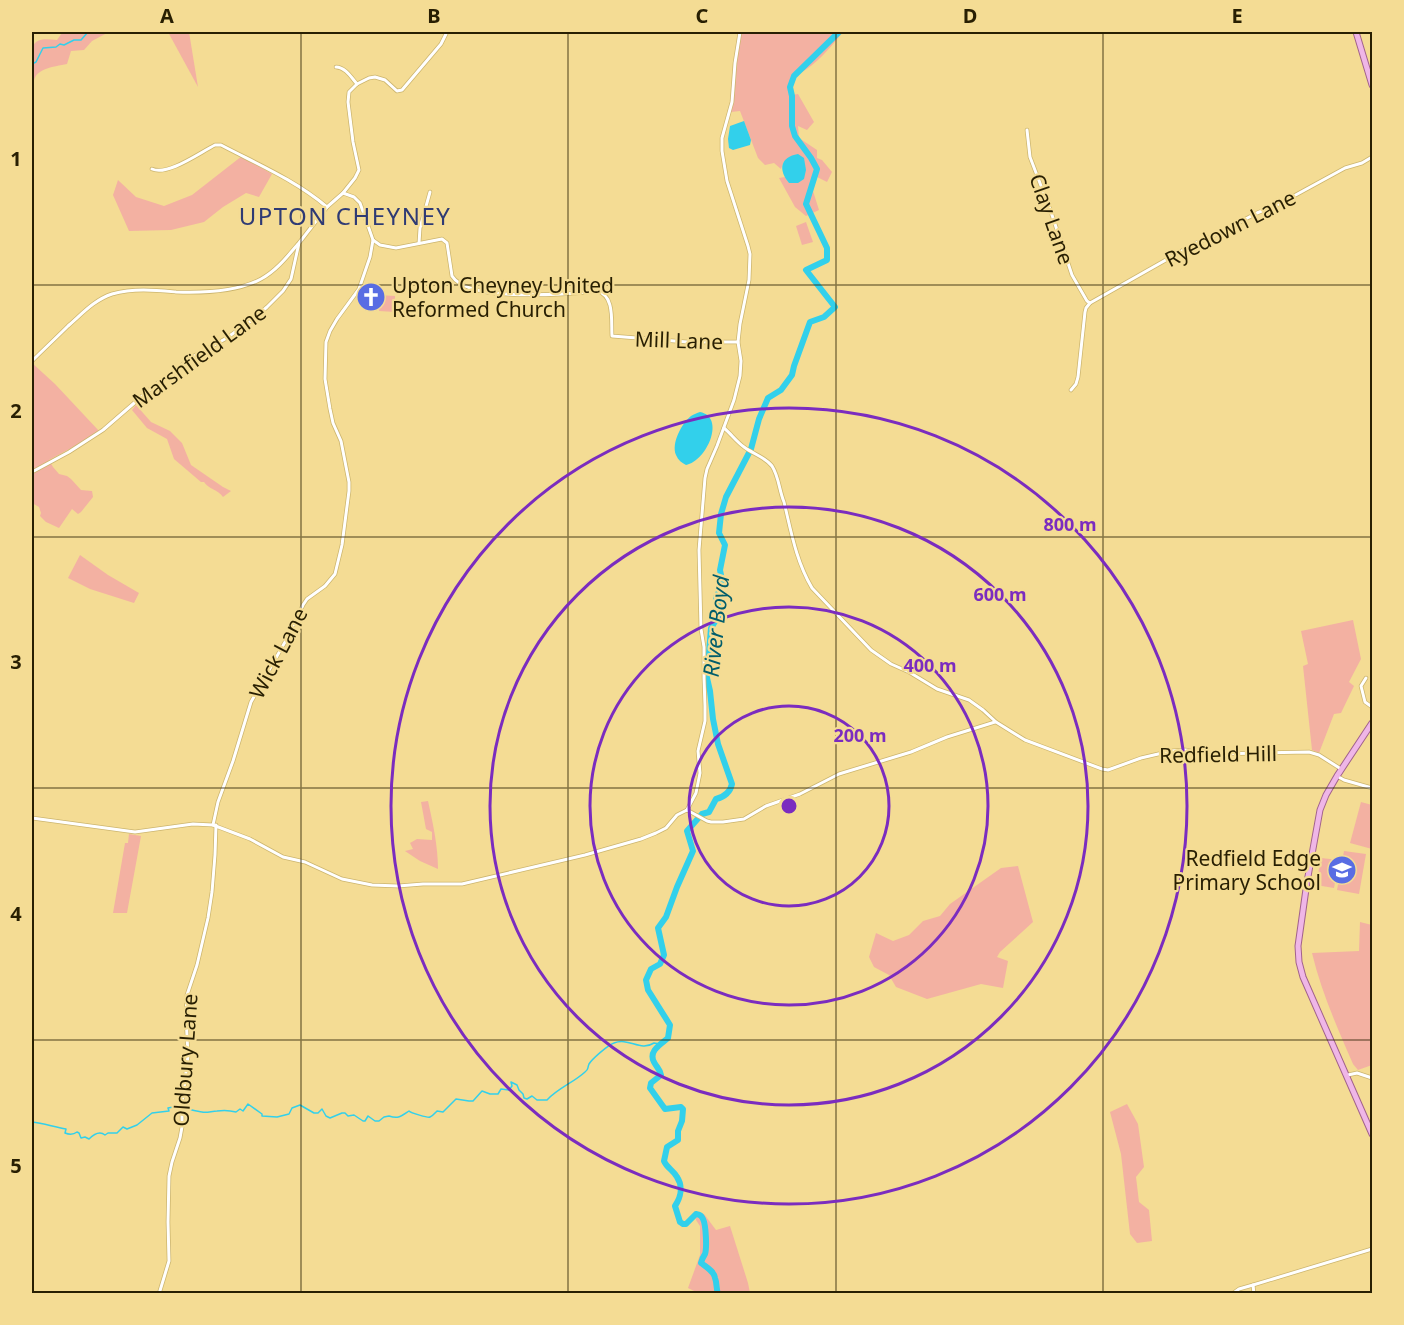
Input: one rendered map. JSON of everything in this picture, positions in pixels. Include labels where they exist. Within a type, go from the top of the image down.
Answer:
[{"type":"main road","points":[[1356,32],[1372,85]]},
{"type":"main road","points":[[1372,726],[1337,776],[1320,810],[1302,913],[1298,953],[1307,986],[1372,1134]]},
{"type":"street","points":[[336,67],[341,67],[346,71],[357,84],[375,77],[386,80],[397,90],[402,90],[441,44],[446,32]]},
{"type":"street","points":[[32,818],[135,832],[193,824],[214,825],[250,839],[283,857],[305,862],[337,877],[351,882],[384,886],[453,885],[557,862],[656,833],[666,828],[677,815],[687,810],[696,793],[700,773],[699,747],[705,721],[699,550],[705,478],[734,400],[740,376],[741,361],[738,342],[749,280],[750,254],[727,181],[722,146],[732,102],[740,32]]},
{"type":"street","name":"Marshfield Lane","points":[[32,472],[94,436],[194,356],[251,321],[283,291],[291,279],[299,243],[327,207],[343,193],[359,170],[348,98],[349,92],[357,84]]},
{"type":"street","name":"Clay Lane","points":[[1027,130],[1030,156],[1072,275],[1090,303]]},
{"type":"street","points":[[152,169],[159,172],[172,168],[214,145],[221,145],[290,180],[327,207]]},
{"type":"street","name":"Ryedown Lane","points":[[1090,303],[1184,249],[1257,213],[1281,204],[1345,168],[1372,157]]},
{"type":"street","points":[[419,243],[420,228],[430,192]]},
{"type":"street","points":[[343,193],[354,197],[360,203],[373,240]]},
{"type":"street","name":"Mill Lane","points":[[373,240],[380,245],[396,248],[442,239],[447,243],[452,276],[455,281],[464,286],[495,293],[523,295],[602,292],[606,296],[611,311],[612,336],[687,342],[738,342]]},
{"type":"street","name":"Wick Lane","points":[[214,825],[219,801],[251,702],[303,605],[335,574],[346,524],[349,482],[341,441],[333,423],[325,379],[326,342],[337,319],[359,289],[373,240]]},
{"type":"street","points":[[32,361],[82,313],[96,302],[111,295],[148,289],[188,292],[228,289],[246,285],[261,279],[274,269],[299,243]]},
{"type":"street","points":[[1071,390],[1078,377],[1085,312],[1090,303]]},
{"type":"street","name":"Redfield Hill","points":[[724,428],[746,449],[769,463],[777,477],[798,558],[812,588],[871,650],[927,684],[969,700],[996,722],[1025,740],[1108,770],[1156,754],[1185,750],[1216,754],[1309,752],[1319,755],[1341,770]]},
{"type":"street","points":[[1366,678],[1361,686],[1365,702],[1372,707]]},
{"type":"street","points":[[687,810],[711,822],[744,819],[766,806],[800,794],[839,774],[996,722]]},
{"type":"street","points":[[1337,776],[1372,788]]},
{"type":"street","name":"Oldbury Lane","points":[[159,1293],[169,1261],[168,1188],[170,1168],[181,1131],[188,1056],[187,995],[208,918],[216,855],[214,825]]},
{"type":"street","points":[[1348,1075],[1357,1073],[1370,1077],[1372,1073]]},
{"type":"street","points":[[1232,1293],[1372,1249]]},
{"type":"street","points":[[1253,1285],[1254,1293]]},
{"type":"shaded area","points":[[109,32],[92,41],[84,50],[71,51],[67,64],[40,72],[32,87],[32,47],[34,44],[43,39],[57,40],[62,33],[80,34]]},
{"type":"shaded area","points":[[168,32],[189,32],[198,87]]},
{"type":"shaded area","points":[[742,32],[843,32],[815,63],[794,76],[790,87],[792,95],[798,94],[814,122],[807,130],[798,126],[799,138],[817,150],[817,158],[822,160],[832,172],[827,182],[817,177],[813,191],[819,210],[806,216],[795,207],[779,178],[785,177],[789,183],[784,161],[781,169],[774,163],[765,165],[758,158],[740,111],[731,112]]},
{"type":"shaded area","points":[[242,156],[272,174],[259,197],[246,193],[204,222],[171,230],[129,231],[113,195],[118,180],[136,197],[164,206],[192,195]]},
{"type":"shaded area","points":[[806,222],[813,242],[802,245],[796,226]]},
{"type":"shaded area","points":[[377,295],[395,296],[395,312],[379,311]]},
{"type":"shaded area","points":[[32,363],[99,431],[49,460],[59,474],[67,476],[81,490],[92,491],[93,497],[78,514],[72,509],[59,528],[46,522],[40,516],[39,507],[32,503],[32,473],[34,472],[32,470]]},
{"type":"shaded area","points":[[136,405],[151,422],[170,431],[182,443],[191,465],[231,491],[223,497],[174,459],[167,439],[147,428],[132,410]]},
{"type":"shaded area","points":[[80,555],[139,593],[134,603],[90,589],[68,578]]},
{"type":"shaded area","points":[[1353,620],[1361,659],[1349,682],[1354,686],[1341,713],[1334,714],[1319,753],[1312,750],[1303,666],[1308,664],[1301,631]]},
{"type":"shaded area","points":[[428,801],[436,843],[438,869],[405,851],[413,849],[410,843],[417,839],[432,840],[432,832],[426,829],[421,802]]},
{"type":"shaded area","points":[[1361,802],[1372,805],[1372,849],[1350,843]]},
{"type":"shaded area","points":[[129,834],[141,836],[127,913],[113,913],[125,843],[128,843]]},
{"type":"shaded area","points":[[1344,851],[1366,854],[1359,894],[1337,890]]},
{"type":"shaded area","points":[[1321,858],[1339,860],[1334,888],[1316,885]]},
{"type":"shaded area","points":[[1018,866],[1033,922],[997,957],[1008,961],[1003,988],[981,984],[927,999],[896,987],[889,975],[874,967],[869,957],[876,933],[893,941],[909,935],[923,921],[940,916],[950,904],[1001,868]]},
{"type":"shaded area","points":[[1360,922],[1372,925],[1372,1065],[1358,1070],[1353,1064],[1330,1009],[1312,953],[1359,951]]},
{"type":"shaded area","points":[[1127,1104],[1138,1124],[1144,1167],[1136,1177],[1139,1202],[1149,1210],[1152,1241],[1137,1243],[1130,1234],[1121,1154],[1110,1112]]},
{"type":"shaded area","points":[[694,1211],[704,1214],[716,1230],[730,1226],[750,1293],[698,1293],[688,1288],[700,1255],[700,1226]]},
{"type":"water","points":[[744,121],[751,140],[750,145],[733,150],[729,148],[730,126]]},
{"type":"water","points":[[798,154],[804,158],[806,170],[804,179],[798,183],[789,183],[782,169],[784,161]]},
{"type":"water","points":[[700,412],[708,416],[712,422],[711,439],[701,456],[686,465],[676,455],[676,439],[688,419]]},
{"type":"waterway","points":[[32,64],[36,62],[43,48],[81,40],[88,32]]},
{"type":"waterway","name":"River Boyd","points":[[718,1294],[713,1273],[701,1263],[706,1247],[703,1219],[696,1214],[686,1224],[680,1222],[675,1206],[680,1195],[679,1180],[664,1161],[667,1147],[678,1140],[683,1109],[681,1107],[665,1109],[650,1088],[651,1083],[661,1075],[654,1062],[653,1054],[656,1048],[668,1038],[670,1025],[648,990],[646,980],[651,969],[660,964],[664,955],[658,928],[666,917],[693,851],[687,831],[702,814],[709,812],[716,799],[724,796],[732,784],[718,744],[707,678],[711,628],[720,614],[716,597],[723,585],[720,570],[725,545],[719,533],[721,514],[726,497],[751,449],[759,419],[768,398],[781,390],[792,375],[810,322],[824,317],[835,307],[806,270],[827,260],[827,248],[806,204],[817,169],[795,136],[792,126],[790,87],[794,76],[839,32]]},
{"type":"waterway","points":[[32,1122],[66,1129],[65,1133],[68,1134],[77,1132],[81,1138],[89,1139],[98,1133],[105,1135],[117,1133],[123,1127],[127,1129],[137,1125],[152,1113],[169,1111],[168,1108],[172,1107],[204,1112],[224,1110],[236,1112],[240,1109],[243,1111],[248,1104],[262,1116],[277,1117],[289,1114],[292,1108],[300,1105],[314,1113],[322,1109],[330,1118],[345,1113],[348,1116],[354,1115],[363,1121],[368,1116],[379,1121],[384,1117],[399,1117],[409,1111],[430,1117],[437,1111],[443,1112],[456,1099],[473,1101],[482,1091],[498,1094],[501,1089],[509,1090],[512,1086],[511,1082],[517,1085],[524,1098],[532,1096],[537,1100],[547,1100],[586,1071],[593,1059],[611,1044],[619,1042],[644,1046],[660,1044]]},
{"type":"place","name":"Upton Cheyney United Reformed Church","points":[[371,297]]},
{"type":"place","name":"Redfield Edge Primary School","points":[[1342,870]]},
{"type":"district","name":"UPTON CHEYNEY","points":[[345,215]]}]
